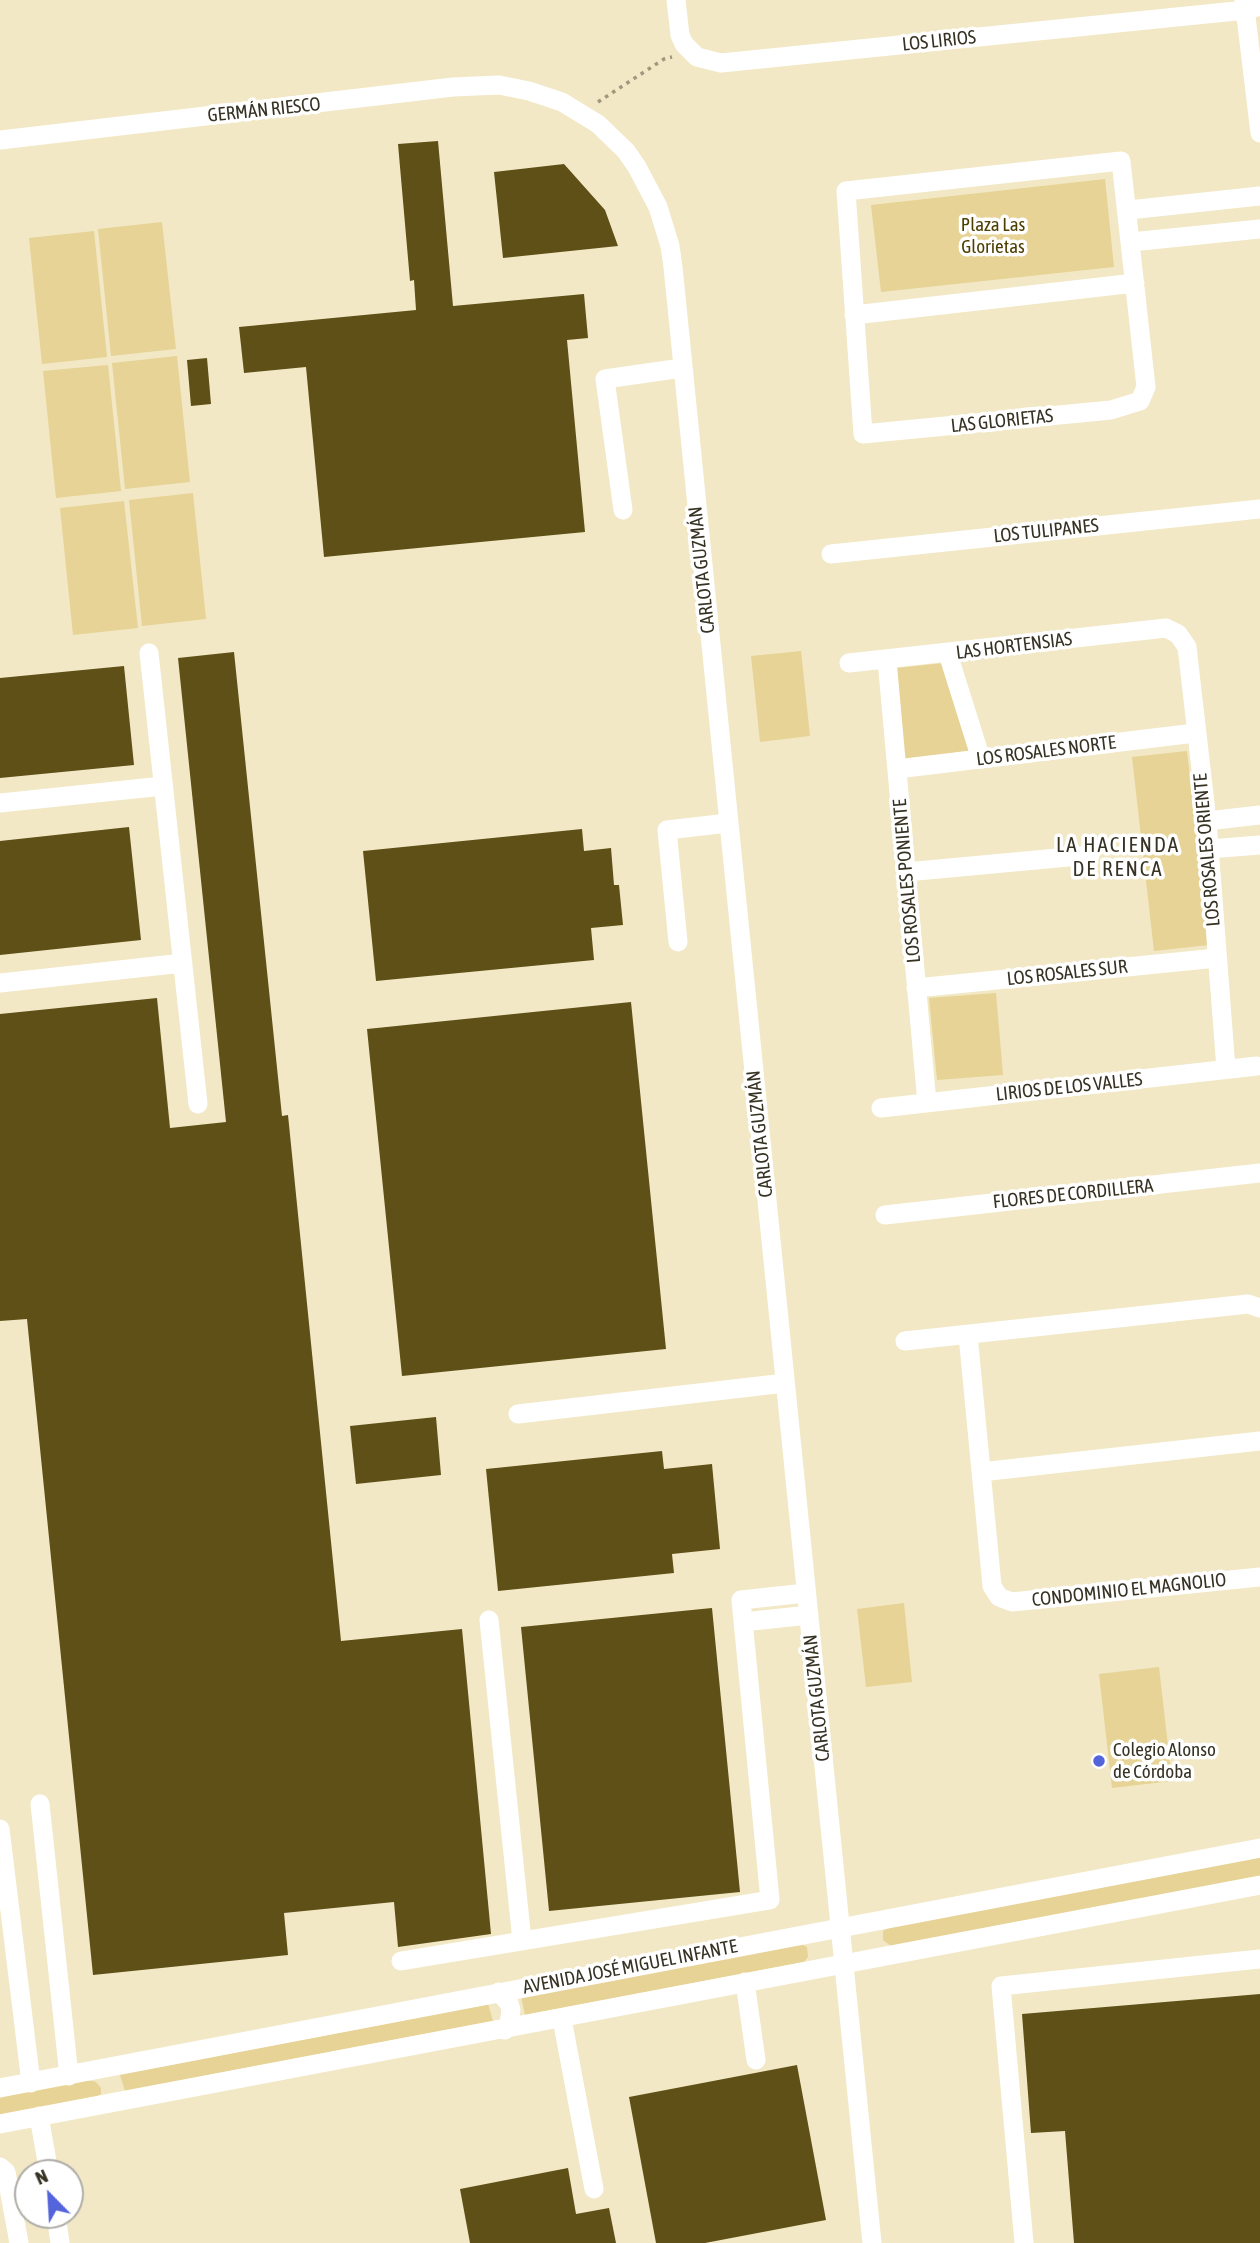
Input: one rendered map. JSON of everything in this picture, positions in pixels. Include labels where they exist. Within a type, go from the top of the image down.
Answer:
[{"type":"street","points":[[676,0],[680,35],[691,52]]},
{"type":"street","points":[[1250,5],[1260,134]]},
{"type":"street","name":"LOS LIRIOS","points":[[691,52],[705,61],[721,64],[1250,5]]},
{"type":"street","name":"GERMÁN RIESCO","points":[[0,140],[453,87],[499,86],[529,91]]},
{"type":"street","name":"CARLOTA GUZMÁN","points":[[529,91],[562,102],[582,113],[612,136],[626,151],[658,206],[670,246],[872,2243]]},
{"type":"street","name":"LAS GLORIETAS","points":[[1121,161],[1131,242],[1146,387],[1140,401],[1111,410],[863,434],[846,191],[1121,161]]},
{"type":"street","points":[[1129,210],[1260,196]]},
{"type":"street","points":[[1131,242],[1260,229]]},
{"type":"street","points":[[855,315],[1136,284]]},
{"type":"street","points":[[623,510],[605,379],[682,368]]},
{"type":"street","name":"LOS TULIPANES","points":[[831,554],[1260,509]]},
{"type":"street","name":"LAS HORTENSIAS","points":[[849,663],[1166,628],[1178,634]]},
{"type":"street","name":"LOS ROSALES ORIENTE","points":[[1178,634],[1187,647],[1207,821],[1226,1069]]},
{"type":"street","points":[[149,653],[198,1104]]},
{"type":"street","points":[[948,654],[981,759]]},
{"type":"street","name":"LOS ROSALES PONIENTE","points":[[887,660],[927,1103]]},
{"type":"street","name":"LOS ROSALES NORTE","points":[[897,769],[1195,733]]},
{"type":"street","points":[[0,803],[163,786]]},
{"type":"street","points":[[1207,821],[1260,815]]},
{"type":"street","points":[[678,942],[667,830],[728,823]]},
{"type":"street","points":[[1209,849],[1260,845]]},
{"type":"street","points":[[906,872],[1090,855]]},
{"type":"street","name":"LOS ROSALES SUR","points":[[916,988],[1217,958]]},
{"type":"street","points":[[0,983],[183,963]]},
{"type":"street","name":"LIRIOS DE LOS VALLES","points":[[881,1108],[1257,1066]]},
{"type":"street","name":"FLORES DE CORDILLERA","points":[[885,1215],[1260,1173]]},
{"type":"street","points":[[905,1341],[1248,1304],[1260,1308]]},
{"type":"street","name":"CONDOMINIO EL MAGNOLIO","points":[[968,1335],[992,1586],[999,1597],[1012,1602],[1260,1577]]},
{"type":"street","points":[[518,1413],[785,1383]]},
{"type":"street","points":[[981,1472],[1260,1441]]},
{"type":"street","points":[[401,1961],[770,1900],[741,1600],[806,1593]]},
{"type":"street","points":[[743,1622],[808,1615]]},
{"type":"street","points":[[489,1620],[522,1941]]},
{"type":"street","points":[[40,1804],[69,2076]]},
{"type":"street","points":[[0,1829],[31,2083]]},
{"type":"street","name":"AVENIDA JOSÉ MIGUEL INFANTE","points":[[0,2088],[1260,1848]]},
{"type":"street","name":"AVENIDA JOSÉ MIGUEL INFANTE","points":[[0,2124],[1260,1885]]},
{"type":"street","points":[[1024,2243],[1001,1986],[1260,1959]]},
{"type":"street","points":[[745,1982],[756,2060]]},
{"type":"street","points":[[499,1992],[509,2003],[511,2010],[509,2024],[505,2030]]},
{"type":"street","points":[[562,2019],[594,2189]]},
{"type":"street","points":[[39,2116],[47,2159]]},
{"type":"street","points":[[0,2167],[6,2172],[19,2243]]},
{"type":"path","points":[[582,113],[664,59],[691,52]]},
{"type":"green space","name":"Plaza Las Glorietas","points":[[1105,179],[1114,267],[881,292],[871,205]]},
{"type":"green space","points":[[162,222],[176,349],[111,356],[98,229]]},
{"type":"green space","points":[[94,231],[107,357],[42,364],[29,238]]},
{"type":"green space","points":[[177,356],[190,482],[125,489],[112,363]]},
{"type":"green space","points":[[108,365],[121,491],[56,498],[43,371]]},
{"type":"green space","points":[[193,493],[206,619],[142,626],[129,500]]},
{"type":"green space","points":[[124,501],[138,628],[73,635],[60,508]]},
{"type":"green space","points":[[801,651],[810,736],[760,742],[751,656]]},
{"type":"green space","points":[[944,663],[971,751],[905,760],[896,668]]},
{"type":"green space","points":[[1187,751],[1209,945],[1154,951],[1132,757]]},
{"type":"green space","points":[[996,993],[1003,1075],[937,1080],[929,998]]},
{"type":"green space","points":[[904,1603],[912,1682],[866,1687],[857,1609]]},
{"type":"green space","points":[[1159,1667],[1172,1781],[1112,1788],[1099,1674]]},
{"type":"green space","points":[[1260,1856],[1260,1877],[891,1946],[883,1940],[883,1931],[891,1927]]},
{"type":"green space","points":[[799,1943],[807,1947],[808,1957],[804,1962],[525,2015],[521,1996]]},
{"type":"green space","points":[[488,2004],[493,2021],[125,2091],[120,2075]]},
{"type":"green space","points":[[87,2080],[96,2082],[101,2088],[101,2094],[0,2116],[0,2096]]},
{"type":"building","points":[[438,141],[453,306],[584,294],[588,338],[567,340],[585,532],[324,557],[306,367],[244,373],[239,327],[416,310],[414,280],[410,281],[398,144]]},
{"type":"building","points":[[564,164],[605,210],[618,246],[503,258],[494,172]]},
{"type":"building","points":[[207,358],[211,404],[191,406],[187,360]]},
{"type":"building","points":[[234,652],[282,1116],[288,1115],[341,1641],[462,1629],[491,1934],[398,1947],[394,1902],[284,1913],[288,1955],[93,1975],[27,1319],[0,1321],[0,1014],[157,998],[170,1128],[226,1122],[178,658]]},
{"type":"building","points":[[124,666],[134,765],[0,778],[0,678]]},
{"type":"building","points":[[129,827],[141,940],[0,955],[0,841]]},
{"type":"building","points":[[582,829],[584,851],[611,848],[614,885],[619,885],[623,925],[591,928],[594,960],[376,981],[363,851]]},
{"type":"building","points":[[631,1002],[666,1349],[402,1376],[367,1029]]},
{"type":"building","points":[[436,1417],[441,1475],[356,1484],[350,1426]]},
{"type":"building","points":[[662,1451],[664,1469],[712,1464],[720,1549],[672,1554],[674,1573],[498,1591],[486,1469]]},
{"type":"building","points":[[712,1608],[740,1892],[549,1911],[521,1627]]},
{"type":"building","points":[[1260,1994],[1260,2243],[1074,2243],[1065,2131],[1031,2133],[1022,2014]]},
{"type":"building","points":[[797,2065],[826,2220],[705,2243],[656,2243],[629,2097]]},
{"type":"building","points":[[568,2168],[576,2214],[609,2208],[616,2243],[470,2243],[460,2189]]},
{"type":"place","name":"Colegio Alonso de Córdoba","points":[[1099,1761]]},
{"type":"district","name":"LA HACIENDA DE RENCA","points":[[1118,857]]}]
